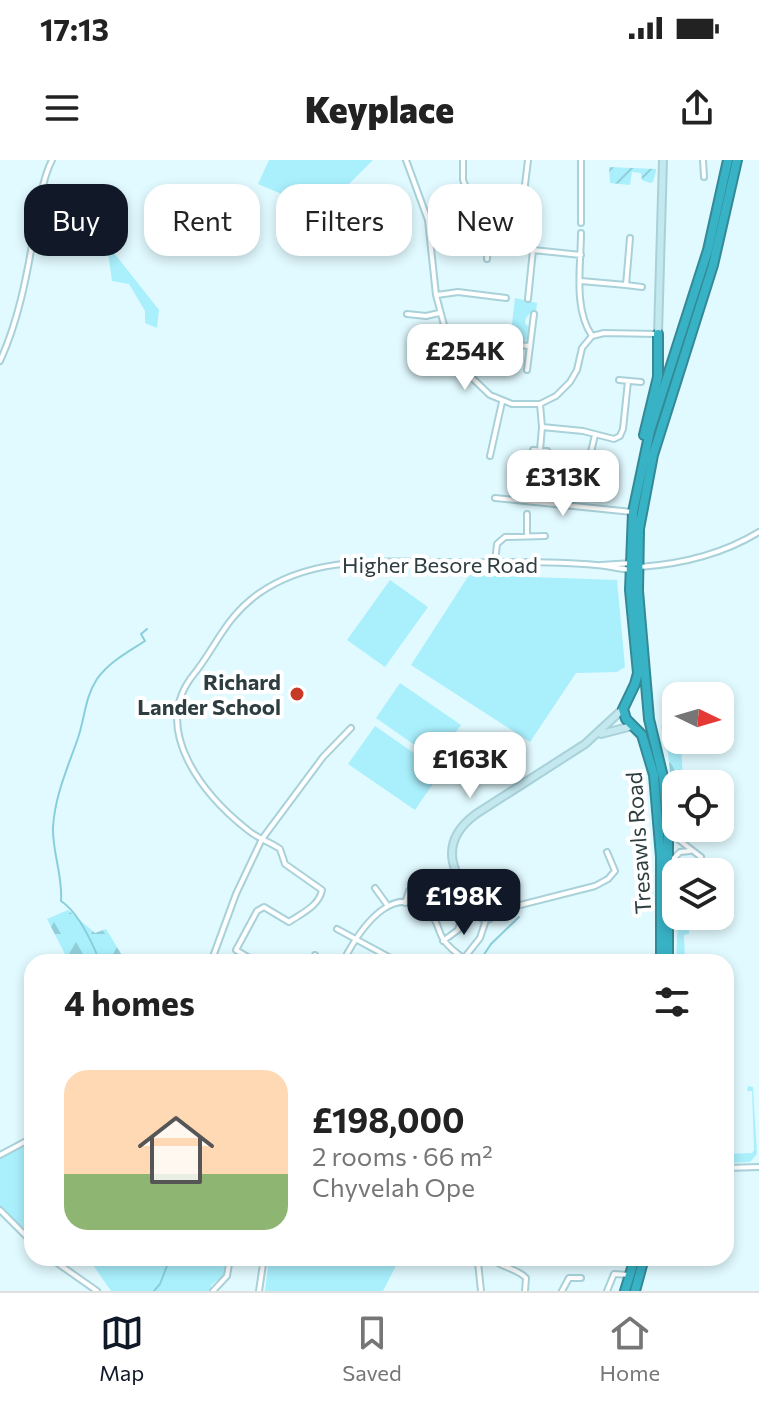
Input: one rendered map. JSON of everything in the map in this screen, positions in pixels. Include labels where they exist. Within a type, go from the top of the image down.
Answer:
[{"type":"highway","points":[[641,467],[708,250],[728,160]]},
{"type":"highway","points":[[661,333],[658,377],[644,431],[633,512],[638,673],[623,709],[633,726],[649,719],[635,567],[639,529],[651,464],[713,265],[737,160]]},
{"type":"highway","points":[[627,699],[637,694],[648,699]]},
{"type":"highway","name":"Tresawls Road","points":[[649,719],[662,773]]},
{"type":"highway","name":"Tresawls Road","points":[[633,726],[642,735],[650,757],[658,807],[661,954]]},
{"type":"highway","name":"Tresawls Road","points":[[668,954],[669,930]]},
{"type":"highway","points":[[625,1291],[633,1266]]},
{"type":"highway","points":[[635,1291],[642,1266]]},
{"type":"street","points":[[0,361],[8,343],[30,256],[44,180],[52,160]]},
{"type":"street","points":[[406,160],[428,220]]},
{"type":"street","points":[[463,160],[465,184]]},
{"type":"street","points":[[525,184],[528,160]]},
{"type":"street","points":[[581,160],[581,223]]},
{"type":"street","points":[[432,256],[439,313],[452,349],[473,380],[502,402],[527,406],[540,404],[556,396],[570,382],[585,343],[592,336],[614,332],[661,333],[663,160]]},
{"type":"street","points":[[703,160],[704,177]]},
{"type":"street","points":[[581,233],[581,314],[592,336]]},
{"type":"street","points":[[626,285],[630,238]]},
{"type":"street","points":[[542,251],[581,255]]},
{"type":"street","points":[[528,299],[532,256]]},
{"type":"street","points":[[581,281],[642,287]]},
{"type":"street","points":[[436,295],[458,292],[506,298]]},
{"type":"street","points":[[407,314],[426,316],[439,313]]},
{"type":"street","points":[[527,370],[534,314]]},
{"type":"street","points":[[526,320],[533,321]]},
{"type":"street","points":[[452,349],[474,341],[529,346]]},
{"type":"street","points":[[619,380],[641,382]]},
{"type":"street","points":[[542,427],[573,429],[609,440],[622,433],[628,381]]},
{"type":"street","points":[[490,456],[489,443],[502,402]]},
{"type":"street","points":[[540,404],[540,450]]},
{"type":"street","points":[[587,469],[595,435]]},
{"type":"street","points":[[533,450],[547,451]]},
{"type":"street","points":[[580,468],[594,470]]},
{"type":"street","points":[[495,498],[633,512]]},
{"type":"street","points":[[527,514],[527,534]]},
{"type":"street","name":"Higher Besore Road","points":[[243,954],[236,950],[257,911],[264,907],[289,922],[316,904],[322,893],[285,864],[280,849],[244,827],[219,803],[184,753],[177,732],[176,713],[183,690],[223,629],[247,603],[267,588],[300,572],[361,562],[635,567],[681,563],[719,551],[759,532]]},
{"type":"street","points":[[495,563],[496,548],[502,538],[527,534],[545,536]]},
{"type":"street","points":[[597,736],[623,709]]},
{"type":"street","points":[[482,909],[453,868],[453,844],[461,828],[476,814],[597,736],[633,726]]},
{"type":"street","points":[[214,954],[236,894],[262,839],[323,757],[351,728]]},
{"type":"street","points":[[681,842],[701,857]]},
{"type":"street","points":[[493,912],[601,883],[615,871],[607,852]]},
{"type":"street","points":[[674,858],[680,852],[692,852]]},
{"type":"street","points":[[405,903],[409,891],[429,876]]},
{"type":"street","points":[[375,888],[388,906]]},
{"type":"street","points":[[435,919],[441,914],[451,891]]},
{"type":"street","points":[[347,954],[364,925],[388,906],[405,903],[422,908],[435,919],[443,941],[457,954]]},
{"type":"street","points":[[482,909],[489,907],[493,912]]},
{"type":"street","points":[[443,941],[458,930],[465,909]]},
{"type":"street","points":[[482,909],[480,916],[486,920]]},
{"type":"street","points":[[468,954],[493,912]]},
{"type":"street","points":[[337,929],[388,954]]},
{"type":"street","points":[[0,1155],[24,1142]]},
{"type":"street","points":[[734,1168],[759,1167]]},
{"type":"street","points":[[0,1210],[24,1234]]},
{"type":"street","points":[[61,1266],[97,1291]]},
{"type":"street","points":[[213,1291],[227,1276],[229,1266]]},
{"type":"street","points":[[259,1291],[263,1266]]},
{"type":"street","points":[[480,1266],[481,1291]]},
{"type":"street","points":[[501,1266],[520,1272],[526,1278],[526,1290]]},
{"type":"street","points":[[607,1291],[614,1274],[630,1275]]},
{"type":"street","points":[[562,1291],[569,1278],[581,1278]]},
{"type":"green space","points":[[269,160],[373,160],[349,184],[276,184],[276,192],[258,184]]},
{"type":"green space","points":[[609,167],[656,171],[650,183],[642,180],[641,173],[632,172],[630,185],[610,183]]},
{"type":"green space","points":[[109,256],[116,256],[159,310],[157,328],[145,323],[145,311],[129,284],[112,281]]},
{"type":"green space","points":[[515,298],[537,303],[536,312],[531,312],[526,318],[525,323],[530,328],[524,342],[510,341]]},
{"type":"green space","points":[[469,575],[617,580],[625,667],[617,672],[576,673],[530,742],[411,665]]},
{"type":"green space","points":[[390,580],[428,607],[385,667],[347,640]]},
{"type":"green space","points":[[400,683],[461,725],[436,760],[376,718]]},
{"type":"green space","points":[[375,726],[441,772],[415,810],[348,764]]},
{"type":"green space","points":[[668,754],[682,754],[682,770],[670,770]]},
{"type":"green space","points":[[68,910],[95,933],[106,929],[121,954],[65,954],[47,919]]},
{"type":"green space","points":[[677,930],[689,930],[689,934],[684,935],[685,954],[676,954]]},
{"type":"green space","points":[[748,1086],[753,1087],[757,1154],[750,1162],[734,1163],[734,1154],[752,1153],[754,1150],[752,1091],[747,1091]]},
{"type":"green space","points":[[24,1142],[24,1228],[9,1220],[0,1209],[0,1155]]},
{"type":"green space","points":[[94,1266],[225,1266],[224,1275],[211,1285],[210,1291],[111,1291]]},
{"type":"green space","points":[[268,1266],[396,1266],[383,1291],[265,1291]]},
{"type":"waterway","points":[[96,954],[79,920],[61,901],[53,836],[54,815],[93,686],[113,662],[145,641],[141,634],[147,629]]},
{"type":"waterway","points":[[484,954],[519,917]]},
{"type":"waterway","points":[[154,1291],[167,1266]]},
{"type":"place","name":"Richard Lander School","points":[[297,694]]}]
